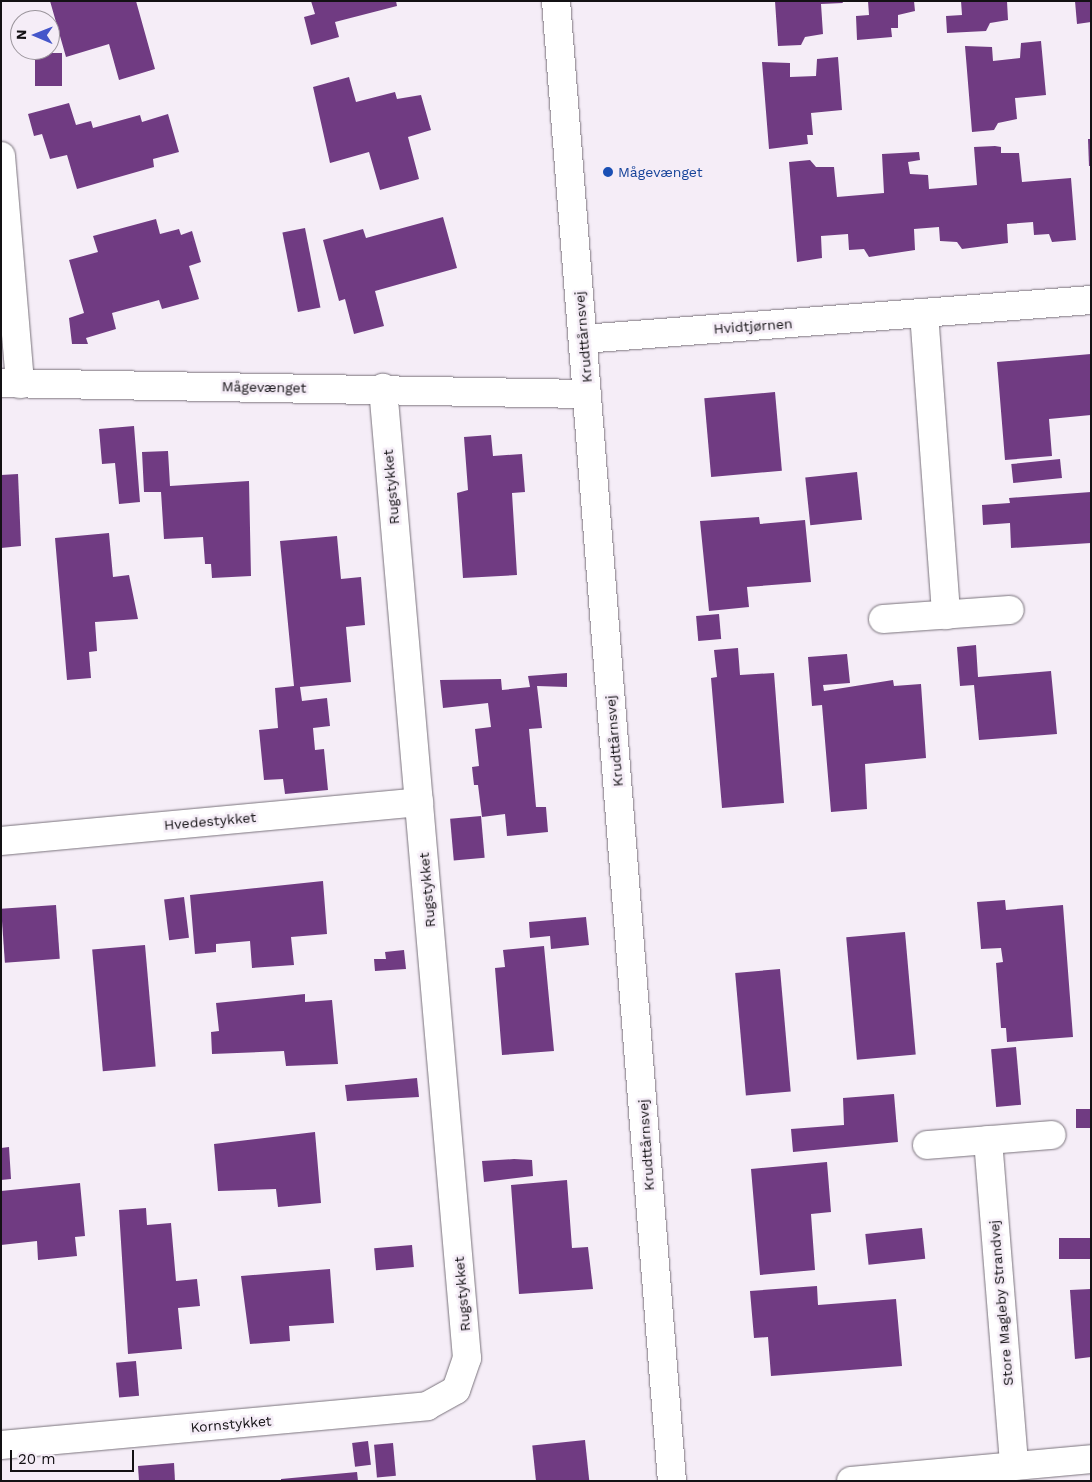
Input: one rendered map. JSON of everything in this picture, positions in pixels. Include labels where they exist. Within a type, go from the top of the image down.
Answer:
[{"type":"street","name":"Krudttårnsvej","points":[[556,1],[672,1481]]},
{"type":"street","points":[[1,156],[11,383]]},
{"type":"street","name":"Hvidtjørnen","points":[[583,339],[1091,300]]},
{"type":"street","points":[[924,313],[946,615]]},
{"type":"street","name":"Mågevænget","points":[[11,383],[382,388],[587,394]]},
{"type":"street","name":"Rugstykket","points":[[382,388],[467,1358],[456,1390]]},
{"type":"street","points":[[882,620],[1010,610]]},
{"type":"street","name":"Hvedestykket","points":[[1,841],[419,802]]},
{"type":"street","points":[[927,1145],[1052,1135]]},
{"type":"street","name":"Store Magleby Strandvej","points":[[988,1140],[1014,1466]]},
{"type":"street","name":"Kornstykket","points":[[1,1444],[427,1406],[456,1390]]},
{"type":"street","points":[[851,1481],[1091,1459]]},
{"type":"building","points":[[50,1],[136,1],[155,69],[119,80],[109,44],[66,57],[60,36],[60,10],[53,10]]},
{"type":"building","points":[[311,1],[396,1],[397,6],[335,22],[339,37],[311,45],[304,17],[315,14]]},
{"type":"building","points":[[775,1],[842,1],[843,3],[821,4],[823,34],[805,37],[801,45],[778,46]]},
{"type":"building","points":[[868,1],[914,1],[915,11],[898,15],[898,28],[891,28],[892,37],[857,40],[856,16],[869,15]]},
{"type":"building","points":[[961,1],[1007,1],[1008,20],[990,23],[986,31],[947,33],[946,16],[962,15]]},
{"type":"building","points":[[1075,1],[1091,1],[1091,22],[1077,24]]},
{"type":"building","points":[[1041,41],[1046,95],[1015,98],[1017,119],[998,123],[994,130],[972,132],[965,46],[992,47],[993,61],[1020,58],[1021,43]]},
{"type":"building","points":[[60,53],[62,53],[62,86],[35,86],[35,60],[60,60]]},
{"type":"building","points":[[838,57],[842,110],[811,113],[813,135],[807,135],[808,144],[769,149],[762,62],[790,63],[790,77],[816,76],[817,59]]},
{"type":"building","points":[[349,77],[356,102],[395,92],[397,99],[421,95],[431,130],[408,137],[419,179],[380,190],[369,152],[330,163],[313,87]]},
{"type":"building","points":[[69,103],[76,125],[91,121],[93,128],[140,115],[142,122],[168,114],[179,152],[153,159],[154,167],[77,189],[67,155],[50,159],[42,134],[34,136],[28,114]]},
{"type":"building","points":[[1088,139],[1091,139],[1091,166],[1089,166]]},
{"type":"building","points":[[974,147],[1001,147],[1001,153],[1019,153],[1022,182],[1071,178],[1076,240],[1052,242],[1049,234],[1034,235],[1033,222],[1007,224],[1008,243],[962,249],[957,242],[940,241],[939,227],[914,229],[915,250],[869,257],[864,249],[849,250],[848,234],[821,236],[822,258],[797,262],[789,162],[810,160],[816,167],[834,167],[837,197],[884,193],[882,154],[919,152],[920,160],[908,162],[910,174],[928,175],[929,189],[977,185]]},
{"type":"building","points":[[443,217],[457,268],[375,291],[384,326],[354,334],[345,299],[339,301],[323,240],[363,229],[366,238]]},
{"type":"building","points":[[156,219],[160,234],[179,229],[181,235],[192,231],[201,262],[189,266],[199,299],[162,309],[159,300],[112,313],[116,329],[86,338],[88,344],[72,344],[69,318],[84,313],[69,260],[98,252],[93,236]]},
{"type":"building","points":[[305,228],[320,308],[298,312],[282,232]]},
{"type":"building","points":[[1091,354],[1091,415],[1049,419],[1052,456],[1005,460],[997,362]]},
{"type":"building","points":[[775,392],[782,471],[711,477],[704,398]]},
{"type":"building","points":[[134,426],[140,502],[119,504],[115,463],[102,464],[99,429]]},
{"type":"building","points":[[491,435],[493,456],[522,454],[525,492],[512,493],[517,575],[463,578],[457,493],[468,490],[464,437]]},
{"type":"building","points":[[168,451],[170,486],[249,481],[251,576],[212,578],[211,564],[205,564],[203,537],[164,539],[161,492],[144,492],[142,452]]},
{"type":"building","points":[[1060,459],[1062,478],[1013,483],[1011,464]]},
{"type":"building","points":[[857,472],[862,520],[810,525],[805,477]]},
{"type":"building","points":[[18,474],[21,546],[1,548],[1,475]]},
{"type":"building","points":[[1091,492],[1091,543],[1011,548],[1010,523],[983,525],[982,505],[1010,503],[1009,498]]},
{"type":"building","points":[[759,517],[760,524],[805,520],[811,582],[747,587],[749,607],[709,611],[700,521]]},
{"type":"building","points":[[109,533],[113,577],[129,575],[138,619],[95,622],[97,651],[89,652],[91,678],[67,680],[55,538]]},
{"type":"building","points":[[337,536],[341,579],[361,577],[365,625],[346,627],[351,682],[300,687],[302,701],[327,698],[330,726],[313,728],[315,750],[324,749],[328,790],[285,794],[283,779],[264,780],[259,730],[278,728],[275,688],[294,686],[280,541]]},
{"type":"building","points":[[719,614],[721,639],[698,641],[696,616]]},
{"type":"building","points":[[976,645],[978,677],[1051,671],[1057,734],[979,740],[974,685],[960,686],[957,647]]},
{"type":"building","points":[[738,648],[740,675],[774,673],[784,803],[722,808],[711,678],[717,677],[714,650]]},
{"type":"building","points":[[847,654],[850,683],[823,685],[824,691],[893,680],[894,686],[921,684],[926,758],[865,764],[867,809],[831,812],[822,705],[812,706],[808,657]]},
{"type":"building","points":[[567,673],[567,687],[537,686],[542,728],[529,729],[536,807],[546,807],[548,832],[507,836],[505,814],[482,817],[478,785],[474,785],[472,767],[479,766],[475,729],[491,727],[488,703],[443,708],[440,680],[501,679],[502,690],[530,687],[528,676]]},
{"type":"building","points":[[481,816],[485,858],[454,861],[450,819]]},
{"type":"building","points":[[323,881],[327,934],[291,937],[294,965],[252,968],[250,941],[216,944],[216,952],[195,954],[190,895]]},
{"type":"building","points":[[184,897],[189,938],[169,940],[164,899]]},
{"type":"building","points":[[1005,900],[1006,910],[1063,905],[1073,1037],[1007,1042],[1006,1028],[1001,1028],[996,963],[1003,962],[1001,948],[981,949],[977,902]]},
{"type":"building","points":[[56,905],[60,959],[5,963],[1,909]]},
{"type":"building","points":[[586,917],[589,945],[551,949],[550,936],[530,938],[529,922]]},
{"type":"building","points":[[905,932],[916,1055],[857,1060],[846,937]]},
{"type":"building","points":[[145,945],[156,1067],[103,1071],[92,950]]},
{"type":"building","points":[[544,946],[554,1051],[502,1055],[495,968],[505,967],[503,950]]},
{"type":"building","points":[[404,950],[406,969],[375,971],[374,959],[386,959],[385,952]]},
{"type":"building","points":[[780,969],[791,1092],[746,1095],[735,973]]},
{"type":"building","points":[[305,994],[305,1002],[332,1000],[338,1064],[286,1066],[284,1051],[212,1054],[211,1032],[219,1031],[216,1003]]},
{"type":"building","points":[[1016,1047],[1021,1105],[996,1107],[991,1049]]},
{"type":"building","points":[[417,1078],[419,1097],[347,1101],[345,1085]]},
{"type":"building","points":[[894,1094],[898,1142],[793,1152],[791,1129],[844,1125],[843,1098]]},
{"type":"building","points":[[1076,1109],[1091,1109],[1091,1128],[1076,1128]]},
{"type":"building","points":[[315,1132],[321,1203],[278,1207],[276,1189],[218,1191],[214,1144]]},
{"type":"building","points":[[9,1147],[11,1179],[1,1180],[1,1148]]},
{"type":"building","points":[[532,1160],[533,1176],[484,1182],[482,1161]]},
{"type":"building","points":[[827,1162],[831,1212],[811,1214],[815,1270],[760,1275],[751,1169]]},
{"type":"building","points":[[567,1180],[572,1248],[588,1247],[593,1289],[519,1294],[511,1185]]},
{"type":"building","points":[[80,1183],[85,1236],[75,1237],[77,1256],[38,1260],[37,1241],[1,1245],[1,1191]]},
{"type":"building","points":[[146,1208],[147,1225],[171,1223],[176,1281],[197,1279],[200,1306],[178,1308],[182,1349],[128,1354],[119,1210]]},
{"type":"building","points":[[922,1228],[925,1259],[869,1265],[865,1234]]},
{"type":"building","points":[[1059,1238],[1091,1238],[1091,1259],[1059,1259]]},
{"type":"building","points":[[412,1245],[414,1267],[376,1270],[374,1248]]},
{"type":"building","points":[[330,1269],[334,1323],[289,1326],[290,1341],[250,1344],[241,1276]]},
{"type":"building","points":[[817,1286],[818,1305],[896,1299],[902,1366],[771,1376],[768,1337],[754,1338],[750,1291]]},
{"type":"building","points":[[1091,1289],[1091,1357],[1075,1359],[1070,1290]]},
{"type":"building","points":[[136,1361],[139,1396],[119,1398],[116,1363]]},
{"type":"building","points":[[585,1440],[589,1481],[536,1481],[532,1446]]},
{"type":"building","points":[[368,1441],[371,1465],[355,1467],[352,1443]]},
{"type":"building","points":[[393,1443],[396,1476],[377,1478],[374,1445]]},
{"type":"building","points":[[174,1463],[175,1481],[139,1481],[138,1466]]},
{"type":"building","points":[[357,1472],[358,1481],[281,1481],[281,1479]]},
{"type":"place","name":"Mågevænget","points":[[608,172]]}]
